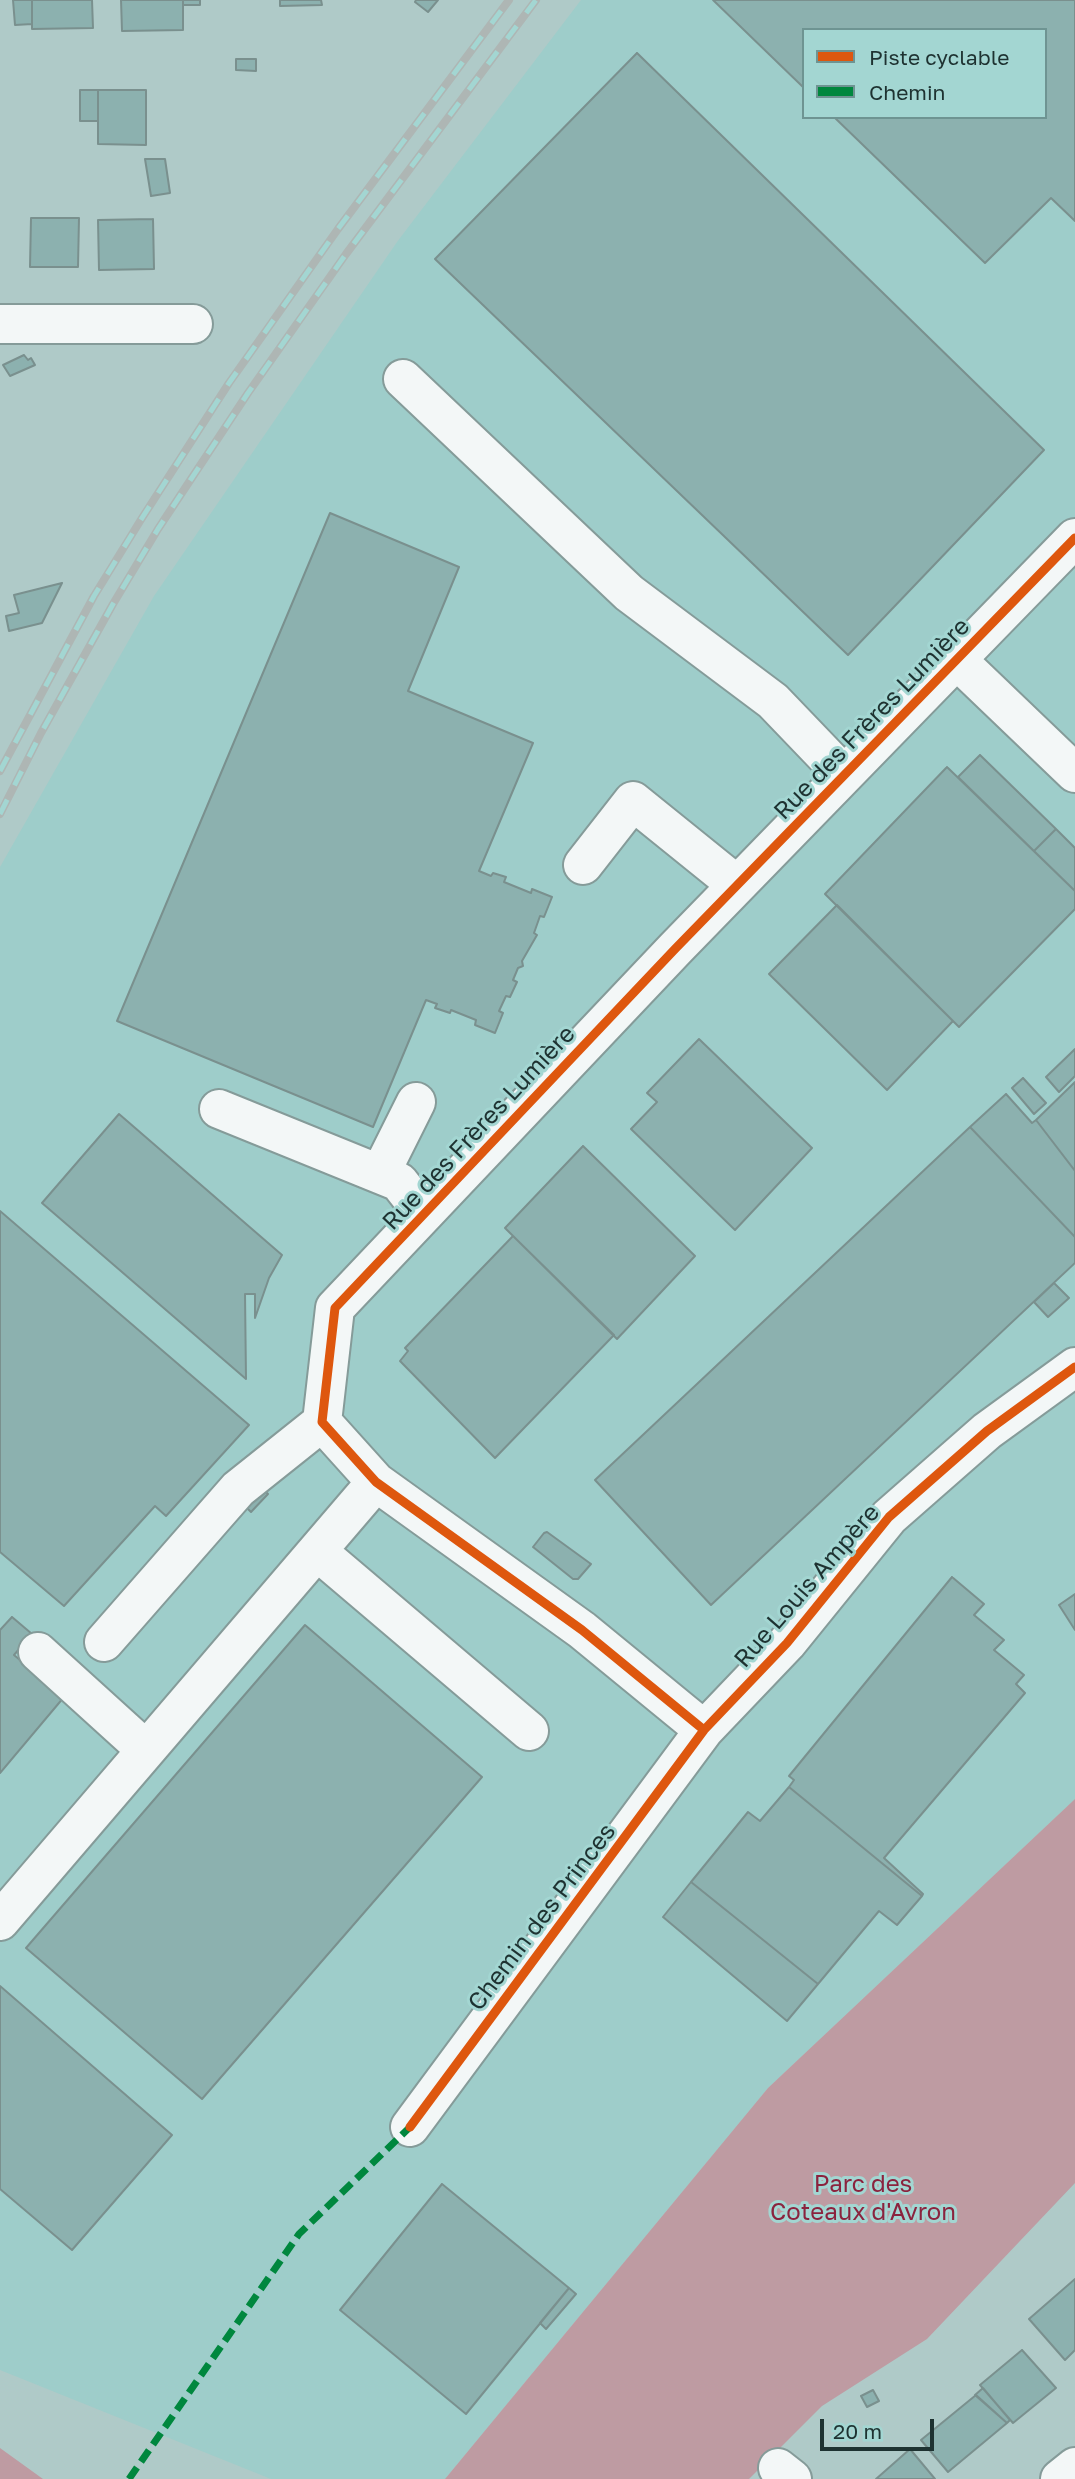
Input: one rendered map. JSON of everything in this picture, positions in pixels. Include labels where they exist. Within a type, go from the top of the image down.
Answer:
[{"type":"street","points":[[0,324],[193,324]]},
{"type":"street","points":[[403,379],[629,593],[773,701],[844,775]]},
{"type":"street","name":"Rue des Frères Lumière","points":[[322,1423],[335,1308],[737,885],[1075,538]]},
{"type":"street","points":[[957,660],[1075,773]]},
{"type":"street","points":[[583,865],[633,801],[737,885]]},
{"type":"street","points":[[380,1174],[416,1102]]},
{"type":"street","points":[[219,1109],[399,1182],[424,1214]]},
{"type":"street","name":"Rue Louis Ampère","points":[[704,1730],[787,1643],[889,1517],[988,1431],[1075,1367]]},
{"type":"street","points":[[104,1642],[238,1489],[322,1423],[376,1482],[582,1630],[704,1730]]},
{"type":"street","points":[[0,1921],[376,1482]]},
{"type":"street","points":[[317,1551],[529,1731]]},
{"type":"street","points":[[38,1652],[146,1750]]},
{"type":"street","name":"Chemin des Princes","points":[[410,2127],[704,1730]]},
{"type":"street","points":[[1060,2479],[1075,2467]]},
{"type":"shaded area","points":[[581,0],[1075,0],[1075,1799],[768,2088],[445,2479],[271,2479],[0,2370],[0,867],[154,596],[397,242]]},
{"type":"green space","name":"Parc des Coteaux d'Avron","points":[[1075,1799],[1075,2183],[927,2339],[822,2406],[749,2479],[445,2479],[768,2088]]},
{"type":"green space","points":[[0,2448],[43,2479],[0,2479]]},
{"type":"building","points":[[13,0],[32,0],[32,24],[15,25]]},
{"type":"building","points":[[32,0],[92,0],[93,28],[32,29]]},
{"type":"building","points":[[121,0],[183,0],[183,30],[122,31]]},
{"type":"building","points":[[183,0],[200,0],[200,5],[183,5]]},
{"type":"building","points":[[280,0],[321,0],[322,5],[280,6]]},
{"type":"building","points":[[438,0],[428,12],[415,2]]},
{"type":"building","points":[[713,0],[1075,0],[1075,221],[1051,198],[985,263],[836,119],[1047,119],[1047,28],[802,28],[802,86]]},
{"type":"building","points":[[637,53],[1044,450],[848,655],[435,259]]},
{"type":"building","points":[[236,59],[256,59],[256,71],[236,70]]},
{"type":"building","points":[[80,90],[98,90],[98,121],[80,121]]},
{"type":"building","points":[[98,90],[146,90],[146,145],[98,144]]},
{"type":"building","points":[[145,159],[165,159],[170,193],[151,196]]},
{"type":"building","points":[[31,218],[79,218],[78,267],[30,267]]},
{"type":"building","points":[[153,219],[154,269],[99,270],[98,220]]},
{"type":"building","points":[[24,355],[28,360],[31,358],[35,365],[10,376],[3,365]]},
{"type":"building","points":[[330,513],[459,567],[408,691],[533,743],[479,871],[491,876],[493,873],[506,877],[504,882],[531,893],[532,889],[552,897],[544,917],[540,916],[534,933],[537,935],[522,961],[523,966],[518,968],[513,980],[517,982],[499,1011],[503,1013],[495,1033],[475,1025],[476,1020],[451,1010],[450,1013],[435,1008],[437,1004],[426,1000],[373,1127],[117,1021]]},
{"type":"building","points":[[62,583],[42,623],[9,631],[6,616],[19,613],[14,595]]},
{"type":"building","points":[[980,755],[1056,829],[1034,851],[958,777]]},
{"type":"building","points":[[947,767],[1075,891],[1075,909],[959,1027],[825,894]]},
{"type":"building","points":[[1056,829],[1075,848],[1075,891],[1034,851]]},
{"type":"building","points":[[837,905],[953,1021],[887,1090],[769,974]]},
{"type":"building","points":[[699,1039],[812,1148],[735,1230],[631,1129],[657,1102],[647,1093]]},
{"type":"building","points":[[1075,1049],[1075,1076],[1059,1092],[1046,1077]]},
{"type":"building","points":[[1023,1078],[1046,1103],[1034,1114],[1012,1088]]},
{"type":"building","points":[[1075,1082],[1075,1171],[1036,1120]]},
{"type":"building","points":[[1006,1094],[1032,1123],[1036,1120],[1075,1171],[1075,1237],[970,1127]]},
{"type":"building","points":[[119,1114],[282,1255],[269,1278],[255,1318],[255,1294],[245,1294],[246,1379],[42,1203]]},
{"type":"building","points":[[970,1127],[1075,1237],[1075,1263],[711,1605],[595,1480]]},
{"type":"building","points":[[583,1146],[695,1256],[617,1339],[505,1228]]},
{"type":"building","points":[[0,1211],[249,1425],[166,1516],[155,1506],[64,1606],[0,1552]]},
{"type":"building","points":[[513,1236],[614,1335],[495,1458],[400,1361],[408,1351],[405,1348]]},
{"type":"building","points":[[1054,1283],[1069,1298],[1048,1317],[1034,1302]]},
{"type":"building","points":[[257,1483],[268,1494],[251,1512],[241,1502]]},
{"type":"building","points":[[547,1532],[591,1564],[578,1579],[573,1579],[533,1547]]},
{"type":"building","points":[[952,1577],[984,1604],[974,1615],[1004,1640],[994,1650],[1024,1675],[1016,1684],[1025,1693],[884,1858],[923,1894],[922,1896],[789,1787],[794,1780],[789,1776]]},
{"type":"building","points":[[1075,1594],[1075,1630],[1059,1605]]},
{"type":"building","points":[[12,1617],[32,1634],[14,1655],[64,1697],[0,1773],[0,1630]]},
{"type":"building","points":[[305,1625],[482,1777],[202,2099],[26,1948]]},
{"type":"building","points":[[789,1787],[922,1896],[897,1925],[879,1911],[818,1984],[691,1882],[748,1812],[760,1821]]},
{"type":"building","points":[[691,1882],[818,1984],[787,2021],[663,1917]]},
{"type":"building","points":[[0,1986],[172,2135],[72,2250],[0,2189]]},
{"type":"building","points":[[442,2184],[569,2288],[466,2414],[340,2310]]},
{"type":"building","points":[[1075,2279],[1075,2350],[1065,2360],[1029,2319]]},
{"type":"building","points":[[569,2288],[576,2294],[546,2329],[540,2323]]},
{"type":"building","points":[[1022,2350],[1056,2388],[1013,2423],[980,2385]]},
{"type":"building","points":[[983,2388],[1010,2420],[1007,2423],[975,2395]]},
{"type":"building","points":[[873,2390],[879,2401],[867,2407],[861,2396]]},
{"type":"building","points":[[976,2395],[1007,2423],[948,2472],[921,2440]]},
{"type":"building","points":[[910,2449],[935,2479],[876,2479]]},
{"type":"railway","points":[[0,771],[94,596],[229,383],[338,229],[509,0]]},
{"type":"railway","points":[[0,814],[41,733],[158,529],[248,393],[346,254],[536,0]]},
{"type":"marked path","points":[[129,2479],[299,2234],[410,2127]]},
{"type":"cycle path","points":[[704,1730],[582,1630],[376,1482],[322,1422],[335,1308],[675,949],[1075,538]]},
{"type":"cycle path","points":[[410,2127],[704,1730],[787,1643],[889,1517],[987,1431],[1075,1367]]}]
